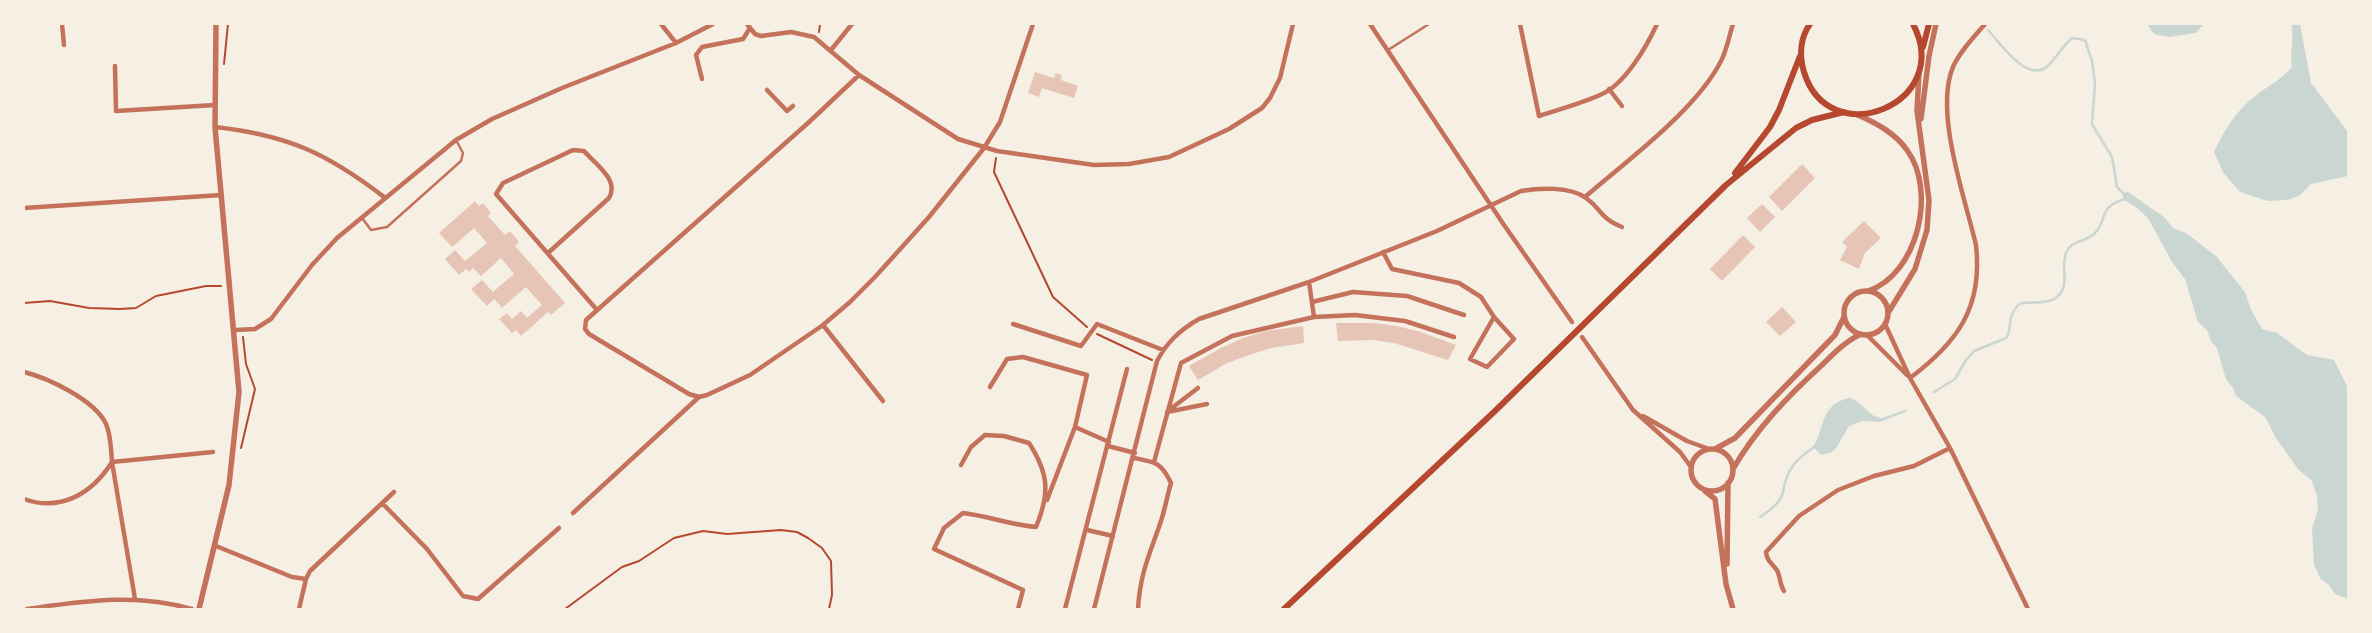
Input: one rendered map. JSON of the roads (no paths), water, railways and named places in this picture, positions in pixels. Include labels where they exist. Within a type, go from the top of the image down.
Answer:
[{"type":"main road","points":[[1913,24],[1922,50]]},
{"type":"main road","points":[[1801,52],[1804,72],[1812,90],[1832,107],[1858,115],[1880,112],[1895,104],[1908,93],[1919,73],[1922,50],[1929,24]]},
{"type":"main road","points":[[1726,185],[1770,127],[1779,110],[1801,52],[1808,25]]},
{"type":"main road","points":[[1284,609],[1495,411],[1726,185],[1796,128],[1812,120],[1844,112]]},
{"type":"street","points":[[62,24],[64,45]]},
{"type":"street","points":[[200,609],[229,485],[236,436],[239,392],[236,330],[221,195],[214,105],[216,24]]},
{"type":"street","points":[[661,24],[676,43]]},
{"type":"street","points":[[236,330],[255,329],[271,320],[312,264],[337,238],[384,197],[456,140],[492,119],[562,88],[676,43],[713,24]]},
{"type":"street","points":[[831,50],[852,24]]},
{"type":"street","points":[[573,513],[699,397],[750,375],[822,325],[850,302],[881,270],[929,217],[984,148],[1000,122],[1032,24]]},
{"type":"street","points":[[702,79],[696,55],[702,47],[743,39],[748,26],[755,34],[761,36],[791,32],[804,33],[814,37],[859,75],[958,139],[998,151],[1094,165],[1129,164],[1169,157],[1199,145],[1252,115],[1270,98],[1280,78],[1293,24]]},
{"type":"street","points":[[1370,24],[1572,322]]},
{"type":"street","points":[[1520,24],[1539,116],[1604,93],[1630,70],[1649,41],[1657,24]]},
{"type":"street","points":[[1586,197],[1660,134],[1708,83],[1722,59],[1732,24]]},
{"type":"street","points":[[1920,133],[1923,92],[1936,24]]},
{"type":"street","points":[[1910,378],[1935,359],[1956,336],[1964,322],[1974,294],[1978,262],[1976,245],[1951,140],[1947,99],[1953,68],[1966,46],[1985,24]]},
{"type":"street","points":[[114,66],[116,111],[214,105]]},
{"type":"street","points":[[1726,584],[1728,483],[1733,469],[1745,448],[1803,382],[1845,344],[1864,335],[1877,332],[1885,324],[1888,313],[1915,268],[1926,230],[1929,200],[1917,111],[1919,73]]},
{"type":"street","points":[[699,397],[689,394],[589,334],[584,324],[859,75]]},
{"type":"street","points":[[1609,89],[1622,106]]},
{"type":"street","points":[[767,90],[787,111],[793,106]]},
{"type":"street","points":[[1691,467],[1697,454],[1735,438],[1835,335],[1844,317],[1845,307],[1850,298],[1858,292],[1881,287],[1895,276],[1905,263],[1918,229],[1921,201],[1919,174],[1907,150],[1889,132],[1858,115]]},
{"type":"street","points":[[216,127],[260,133],[299,144],[350,171],[384,197]]},
{"type":"street","points":[[548,253],[609,198],[612,192],[613,185],[610,179],[584,151],[578,149],[503,183],[496,194],[598,310]]},
{"type":"street","points":[[1094,609],[1157,361],[1175,335],[1199,319],[1309,282],[1444,228],[1520,191],[1532,189],[1559,190],[1586,197],[1608,221],[1622,227]]},
{"type":"street","points":[[24,208],[221,195]]},
{"type":"street","points":[[1383,252],[1392,269],[1459,283],[1481,297],[1494,317],[1514,339],[1487,367],[1470,359],[1494,317]]},
{"type":"street","points":[[1309,282],[1314,317]]},
{"type":"street","points":[[1868,291],[1882,299],[1888,313]]},
{"type":"street","points":[[1312,302],[1353,292],[1407,296],[1464,315]]},
{"type":"street","points":[[1154,462],[1181,363],[1232,336],[1314,317],[1354,315],[1405,321],[1454,338]]},
{"type":"street","points":[[1844,317],[1852,330],[1864,335],[1910,378]]},
{"type":"street","points":[[1013,324],[1081,346],[1097,324],[1163,350]]},
{"type":"street","points":[[1885,324],[1910,378],[1950,448],[2028,609]]},
{"type":"street","points":[[822,325],[882,401]]},
{"type":"street","points":[[1582,337],[1633,410],[1680,452],[1691,467],[1694,481],[1715,499],[1726,584],[1733,609]]},
{"type":"street","points":[[990,387],[1007,359],[1023,357],[1087,375],[1075,427],[1036,527],[1016,525],[990,517],[963,513],[944,528],[934,549],[1023,590],[1018,609]]},
{"type":"street","points":[[1065,609],[1087,530],[1127,369]]},
{"type":"street","points":[[24,372],[44,378],[71,393],[100,414],[108,429],[135,599]]},
{"type":"street","points":[[1167,412],[1198,388]]},
{"type":"street","points":[[1167,412],[1207,404]]},
{"type":"street","points":[[1633,410],[1687,442],[1727,455],[1733,469]]},
{"type":"street","points":[[1075,427],[1108,444],[1154,462],[1164,468],[1171,483],[1160,524],[1147,553],[1139,589],[1138,609]]},
{"type":"street","points":[[961,465],[971,447],[985,436],[1004,436],[1029,443],[1038,458],[1046,483],[1046,505]]},
{"type":"street","points":[[1784,591],[1779,584],[1778,571],[1766,559],[1766,552],[1799,516],[1842,488],[1874,476],[1914,466],[1950,448]]},
{"type":"street","points":[[112,462],[213,452]]},
{"type":"street","points":[[24,499],[46,505],[73,498],[91,487],[106,473],[112,462]]},
{"type":"street","points":[[1704,490],[1717,490],[1728,483]]},
{"type":"street","points":[[299,609],[306,579],[310,571],[394,492]]},
{"type":"street","points":[[382,503],[427,549],[463,596],[478,599],[559,528]]},
{"type":"street","points":[[1087,530],[1113,536]]},
{"type":"street","points":[[216,546],[292,577],[306,579]]},
{"type":"street","points":[[27,609],[107,599],[167,602],[192,609]]},
{"type":"lane","points":[[1388,50],[1429,24]]},
{"type":"lane","points":[[362,217],[371,230],[386,227],[461,161],[463,153],[456,140]]},
{"type":"waterway","points":[[1988,30],[2007,52],[2032,70],[2041,70],[2049,65],[2072,38],[2085,40],[2092,61],[2095,83],[2092,124],[2112,157],[2117,187],[2125,195]]},
{"type":"waterway","points":[[1934,392],[1955,379],[1966,360],[1974,351],[2006,338],[2012,314],[2019,304],[2044,302],[2057,297],[2063,287],[2066,253],[2072,245],[2094,234],[2110,206],[2125,199]]},
{"type":"waterway","points":[[1881,420],[1905,411]]},
{"type":"waterway","points":[[1760,517],[1773,508],[1780,499],[1793,465],[1813,448]]}]
